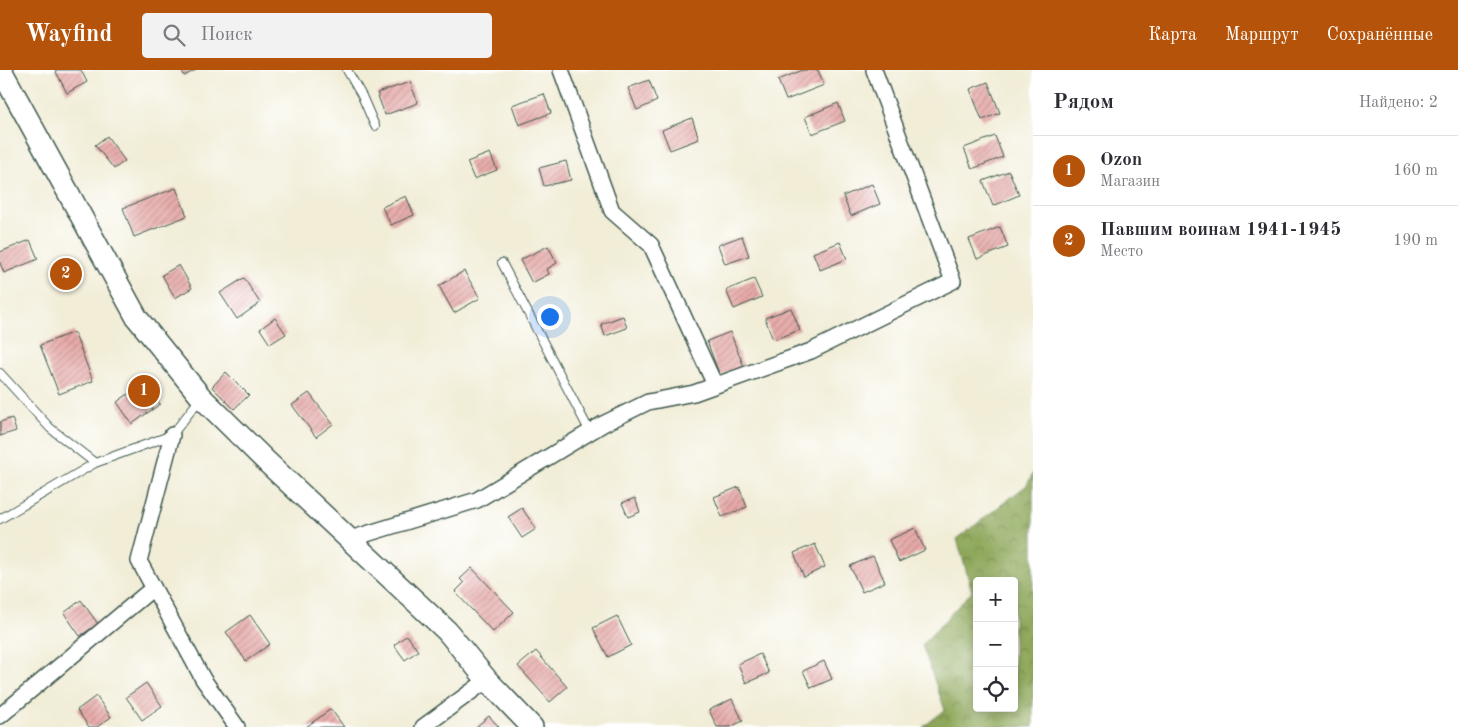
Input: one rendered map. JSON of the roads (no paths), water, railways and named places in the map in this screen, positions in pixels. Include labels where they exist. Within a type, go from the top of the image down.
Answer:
[{"type":"street","points":[[1,70],[137,318],[201,397],[268,463],[447,631],[487,680],[532,727]]},
{"type":"street","points":[[561,70],[612,211],[651,245],[715,385]]},
{"type":"street","points":[[350,539],[477,500],[590,432],[648,402],[694,393],[811,351],[953,281],[874,70]]},
{"type":"street","points":[[172,435],[139,561],[203,679],[237,727]]},
{"type":"street","points":[[0,716],[153,588]]},
{"type":"street","points":[[422,727],[487,680]]},
{"type":"lane","points":[[347,70],[362,96],[375,126]]},
{"type":"lane","points":[[502,262],[590,432]]},
{"type":"lane","points":[[0,373],[50,428],[95,463]]},
{"type":"lane","points":[[0,519],[95,463],[172,435],[201,397]]},
{"type":"place","name":"Павшим воинам 1941-1945","points":[[66,274]]},
{"type":"place","name":"Ozon","points":[[144,391]]}]
